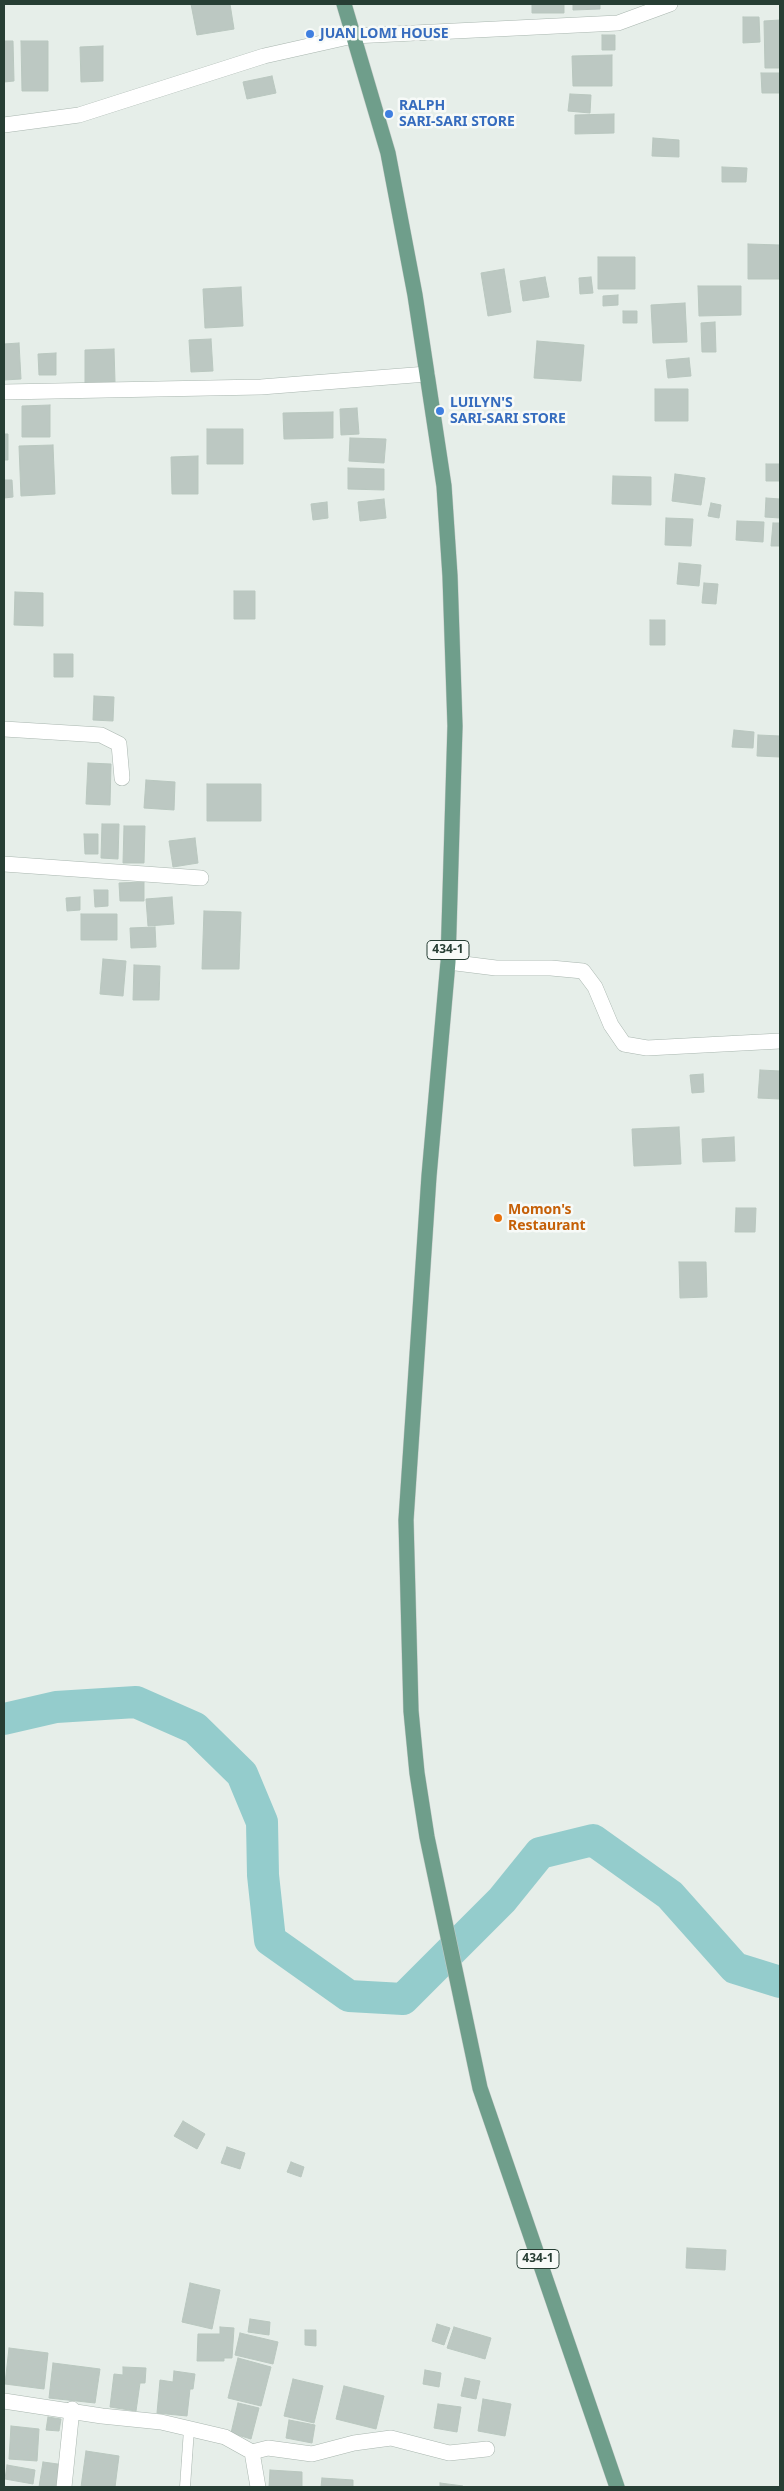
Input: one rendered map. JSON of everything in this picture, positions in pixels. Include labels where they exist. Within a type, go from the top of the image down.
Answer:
[{"type":"main road","name":"434-1","points":[[344,4],[388,153],[415,295],[444,486],[453,648],[455,726],[448,962],[428,1176],[406,1520],[411,1711],[427,1837],[480,2088],[617,2487]]},
{"type":"street","points":[[4,125],[79,115],[264,56],[354,36],[618,23],[670,4]]},
{"type":"street","points":[[4,392],[261,387],[427,374]]},
{"type":"street","points":[[4,729],[101,735],[119,744],[122,778]]},
{"type":"street","points":[[4,864],[201,878]]},
{"type":"street","points":[[448,962],[496,968],[551,968],[583,971],[595,987],[611,1025],[624,1044],[647,1048],[780,1041]]},
{"type":"street","points":[[4,2400],[72,2409],[102,2416],[161,2422],[225,2437],[252,2452],[268,2448],[312,2454],[354,2443],[391,2438],[449,2453],[487,2448]]},
{"type":"street","points":[[64,2487],[72,2409]]},
{"type":"street","points":[[252,2452],[258,2487]]},
{"type":"lane","points":[[185,2487],[190,2429]]},
{"type":"building","points":[[191,4],[230,4],[234,29],[197,35]]},
{"type":"building","points":[[532,4],[564,4],[564,13],[532,13]]},
{"type":"building","points":[[573,4],[600,4],[600,9],[573,10]]},
{"type":"building","points":[[743,17],[759,17],[760,42],[743,43]]},
{"type":"building","points":[[780,20],[780,68],[765,68],[764,21]]},
{"type":"building","points":[[602,35],[615,35],[615,50],[602,50]]},
{"type":"building","points":[[4,41],[13,41],[14,81],[4,82]]},
{"type":"building","points":[[21,41],[48,41],[48,91],[22,91]]},
{"type":"building","points":[[103,46],[103,81],[81,82],[80,47]]},
{"type":"building","points":[[612,55],[612,86],[573,86],[572,56]]},
{"type":"building","points":[[761,73],[780,73],[780,93],[762,93]]},
{"type":"building","points":[[272,76],[276,93],[247,99],[243,82]]},
{"type":"building","points":[[570,94],[591,95],[590,113],[568,111]]},
{"type":"building","points":[[614,114],[614,133],[575,134],[575,115]]},
{"type":"building","points":[[653,138],[679,140],[679,157],[652,156]]},
{"type":"building","points":[[722,167],[747,168],[746,182],[722,182]]},
{"type":"building","points":[[748,244],[780,245],[780,279],[748,279]]},
{"type":"building","points":[[598,257],[635,257],[635,289],[598,289]]},
{"type":"building","points":[[504,269],[511,312],[488,316],[481,273]]},
{"type":"building","points":[[545,277],[549,297],[523,301],[520,281]]},
{"type":"building","points":[[591,277],[593,293],[580,294],[579,278]]},
{"type":"building","points":[[698,286],[741,286],[741,315],[699,316]]},
{"type":"building","points":[[241,287],[243,326],[205,328],[203,289]]},
{"type":"building","points":[[618,295],[618,305],[603,306],[603,296]]},
{"type":"building","points":[[685,303],[687,342],[653,343],[651,305]]},
{"type":"building","points":[[623,311],[637,311],[637,323],[623,323]]},
{"type":"building","points":[[715,322],[716,352],[702,352],[701,323]]},
{"type":"building","points":[[211,339],[213,371],[191,372],[189,340]]},
{"type":"building","points":[[537,341],[584,345],[581,381],[534,378]]},
{"type":"building","points":[[19,343],[21,379],[4,380],[4,344]]},
{"type":"building","points":[[114,349],[115,382],[85,383],[85,350]]},
{"type":"building","points":[[56,353],[56,375],[39,375],[38,354]]},
{"type":"building","points":[[689,358],[691,376],[668,378],[666,360]]},
{"type":"building","points":[[655,389],[688,389],[688,421],[655,421]]},
{"type":"building","points":[[50,405],[50,437],[22,437],[22,406]]},
{"type":"building","points":[[357,408],[359,434],[341,435],[340,409]]},
{"type":"building","points":[[333,412],[333,438],[284,439],[283,413]]},
{"type":"building","points":[[207,429],[243,429],[243,464],[207,464]]},
{"type":"building","points":[[4,434],[8,434],[8,460],[4,460]]},
{"type":"building","points":[[350,438],[386,439],[384,463],[349,461]]},
{"type":"building","points":[[53,445],[55,494],[21,496],[19,446]]},
{"type":"building","points":[[198,456],[198,494],[172,494],[171,457]]},
{"type":"building","points":[[766,464],[780,464],[780,481],[766,481]]},
{"type":"building","points":[[348,468],[384,469],[384,490],[348,489]]},
{"type":"building","points":[[675,474],[705,478],[701,505],[672,501]]},
{"type":"building","points":[[613,476],[651,477],[651,505],[612,504]]},
{"type":"building","points":[[4,480],[12,480],[13,497],[4,498]]},
{"type":"building","points":[[766,498],[780,499],[780,518],[765,517]]},
{"type":"building","points":[[384,499],[386,518],[360,521],[358,502]]},
{"type":"building","points":[[327,502],[328,518],[313,520],[311,504]]},
{"type":"building","points":[[711,503],[721,505],[719,518],[708,516]]},
{"type":"building","points":[[666,518],[693,519],[691,546],[665,545]]},
{"type":"building","points":[[737,521],[764,522],[763,542],[736,540]]},
{"type":"building","points":[[773,523],[780,523],[780,546],[771,546]]},
{"type":"building","points":[[679,563],[701,565],[699,586],[677,584]]},
{"type":"building","points":[[704,583],[718,584],[716,604],[702,603]]},
{"type":"building","points":[[234,591],[255,591],[255,619],[234,619]]},
{"type":"building","points":[[15,592],[43,593],[43,626],[14,625]]},
{"type":"building","points":[[650,620],[665,620],[665,645],[650,645]]},
{"type":"building","points":[[54,654],[73,654],[73,677],[54,677]]},
{"type":"building","points":[[94,696],[114,697],[113,721],[93,720]]},
{"type":"building","points":[[734,730],[754,732],[753,748],[732,747]]},
{"type":"building","points":[[758,735],[780,736],[780,757],[757,756]]},
{"type":"building","points":[[88,763],[111,764],[110,805],[86,804]]},
{"type":"building","points":[[146,780],[175,782],[174,810],[144,808]]},
{"type":"building","points":[[207,784],[261,784],[261,821],[207,821]]},
{"type":"building","points":[[102,824],[119,824],[118,859],[101,858]]},
{"type":"building","points":[[124,826],[145,826],[144,863],[123,863]]},
{"type":"building","points":[[84,834],[98,834],[98,854],[85,854]]},
{"type":"building","points":[[195,838],[198,863],[173,867],[169,841]]},
{"type":"building","points":[[144,882],[144,901],[120,901],[119,883]]},
{"type":"building","points":[[94,890],[108,890],[108,906],[95,907]]},
{"type":"building","points":[[80,897],[80,910],[67,911],[66,898]]},
{"type":"building","points":[[172,897],[174,924],[148,926],[146,899]]},
{"type":"building","points":[[204,911],[241,912],[239,969],[202,969]]},
{"type":"building","points":[[81,914],[117,914],[117,940],[81,940]]},
{"type":"building","points":[[155,927],[156,947],[131,948],[130,928]]},
{"type":"building","points":[[103,959],[126,961],[123,996],[100,994]]},
{"type":"building","points":[[134,965],[160,966],[159,1000],[133,1000]]},
{"type":"building","points":[[760,1070],[780,1071],[780,1099],[758,1098]]},
{"type":"building","points":[[703,1074],[704,1092],[692,1093],[690,1075]]},
{"type":"building","points":[[679,1127],[681,1164],[634,1166],[632,1129]]},
{"type":"building","points":[[734,1137],[735,1161],[703,1162],[702,1139]]},
{"type":"building","points":[[736,1208],[756,1208],[755,1232],[735,1232]]},
{"type":"building","points":[[679,1262],[706,1262],[707,1297],[680,1298]]},
{"type":"building","points":[[183,2121],[205,2134],[197,2149],[174,2136]]},
{"type":"building","points":[[227,2147],[245,2153],[240,2169],[221,2163]]},
{"type":"building","points":[[291,2162],[304,2167],[301,2177],[287,2172]]},
{"type":"building","points":[[687,2248],[726,2250],[725,2270],[686,2268]]},
{"type":"building","points":[[190,2283],[220,2290],[212,2329],[182,2322]]},
{"type":"building","points":[[250,2319],[270,2322],[269,2335],[248,2332]]},
{"type":"building","points":[[437,2324],[450,2328],[444,2345],[432,2341]]},
{"type":"building","points":[[220,2327],[234,2328],[232,2358],[224,2358],[224,2361],[197,2361],[198,2334],[220,2334]]},
{"type":"building","points":[[454,2327],[491,2338],[485,2359],[447,2348]]},
{"type":"building","points":[[305,2330],[316,2330],[316,2346],[305,2345]]},
{"type":"building","points":[[240,2333],[278,2342],[273,2364],[235,2355]]},
{"type":"building","points":[[9,2348],[48,2353],[44,2389],[5,2384]]},
{"type":"building","points":[[238,2358],[271,2367],[261,2406],[228,2398]]},
{"type":"building","points":[[53,2363],[100,2369],[95,2403],[49,2398]]},
{"type":"building","points":[[123,2367],[146,2368],[145,2383],[140,2383],[136,2411],[110,2407],[114,2374],[123,2375]]},
{"type":"building","points":[[425,2370],[441,2373],[439,2387],[423,2384]]},
{"type":"building","points":[[174,2371],[195,2374],[193,2389],[190,2389],[187,2416],[157,2413],[160,2380],[173,2382]]},
{"type":"building","points":[[465,2378],[480,2381],[476,2399],[461,2396]]},
{"type":"building","points":[[293,2379],[323,2386],[314,2423],[284,2416]]},
{"type":"building","points":[[344,2386],[384,2396],[376,2429],[336,2419]]},
{"type":"building","points":[[483,2399],[511,2404],[505,2436],[478,2431]]},
{"type":"building","points":[[238,2403],[259,2408],[251,2439],[231,2433]]},
{"type":"building","points":[[438,2404],[461,2407],[457,2432],[434,2428]]},
{"type":"building","points":[[48,2417],[61,2419],[59,2431],[46,2430]]},
{"type":"building","points":[[289,2420],[315,2425],[312,2443],[286,2438]]},
{"type":"building","points":[[11,2426],[39,2429],[37,2461],[9,2459]]},
{"type":"building","points":[[86,2451],[119,2456],[115,2487],[81,2487]]},
{"type":"building","points":[[43,2462],[65,2465],[61,2487],[39,2487]]},
{"type":"building","points":[[7,2465],[35,2470],[33,2484],[5,2479]]},
{"type":"building","points":[[270,2470],[302,2472],[302,2487],[269,2487]]},
{"type":"building","points":[[322,2478],[353,2480],[353,2487],[321,2487]]},
{"type":"building","points":[[440,2483],[463,2486],[463,2487],[440,2487]]},
{"type":"waterway","points":[[4,1719],[56,1707],[136,1702],[195,1728],[242,1774],[262,1822],[263,1875],[270,1940],[349,1996],[403,1999],[502,1900],[540,1853],[593,1840],[670,1895],[735,1968],[780,1982]]},
{"type":"place","name":"JUAN LOMI HOUSE","points":[[310,34]]},
{"type":"place","name":"RALPH SARI-SARI STORE","points":[[389,114]]},
{"type":"place","name":"LUILYN'S SARI-SARI STORE","points":[[440,411]]},
{"type":"place","name":"Momon's Restaurant","points":[[498,1218]]}]
